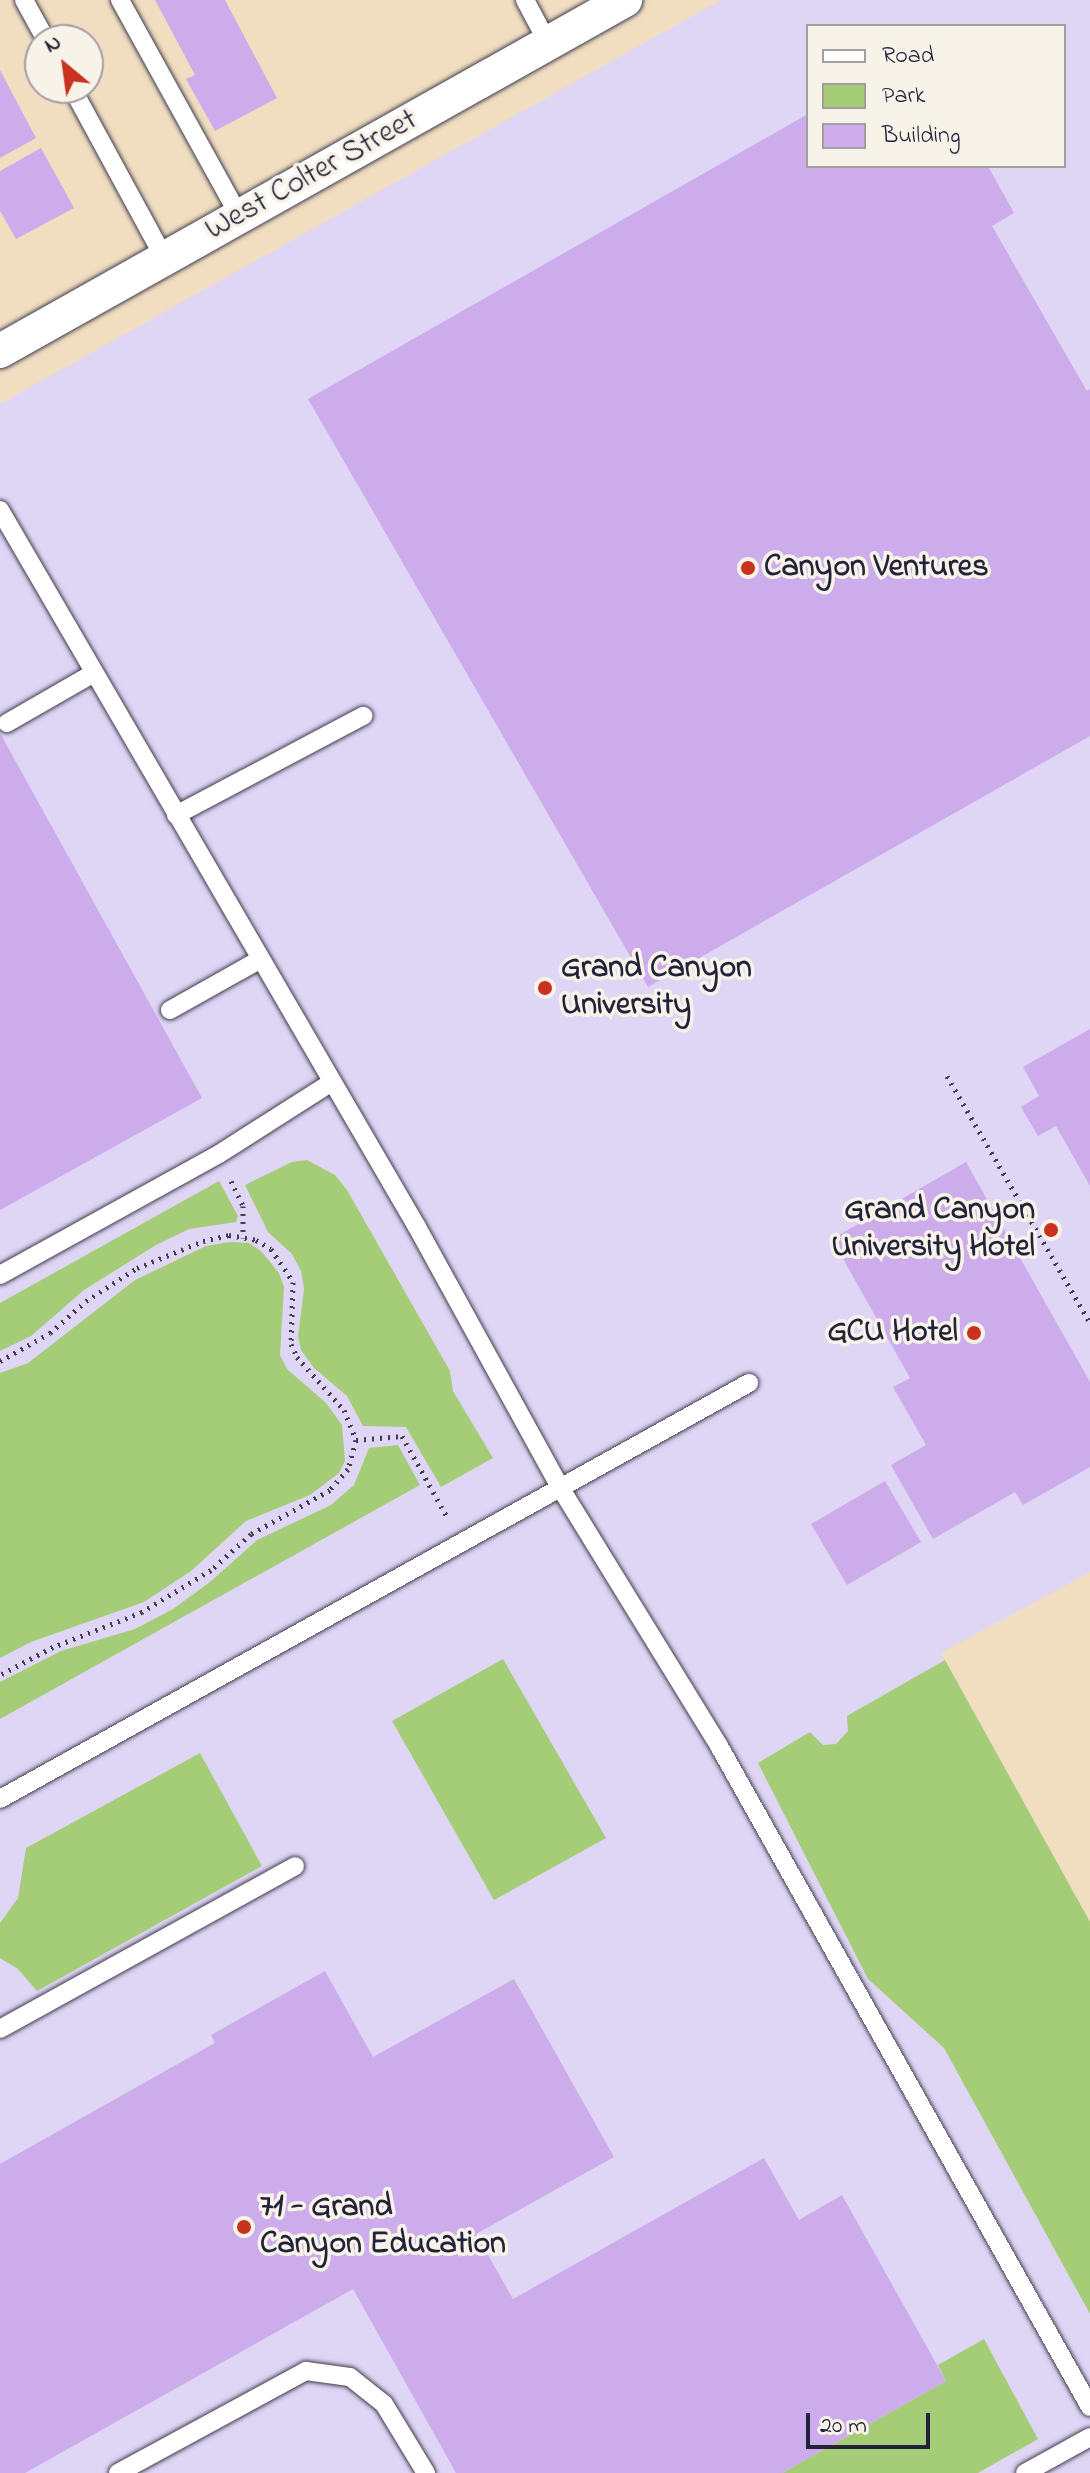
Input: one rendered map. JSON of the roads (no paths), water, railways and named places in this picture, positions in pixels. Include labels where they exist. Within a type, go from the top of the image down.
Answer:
[{"type":"street","name":"West Colter Street","points":[[0,351],[625,0]]},
{"type":"lane","points":[[24,0],[37,24]]},
{"type":"lane","points":[[120,0],[239,216]]},
{"type":"lane","points":[[525,0],[548,43]]},
{"type":"lane","points":[[81,104],[165,259]]},
{"type":"lane","points":[[0,510],[417,1227],[561,1489],[719,1746],[1090,2407]]},
{"type":"lane","points":[[7,723],[94,673]]},
{"type":"lane","points":[[176,815],[363,716]]},
{"type":"lane","points":[[170,1010],[261,959]]},
{"type":"lane","points":[[0,1275],[219,1154],[332,1082]]},
{"type":"lane","points":[[0,1799],[749,1383]]},
{"type":"lane","points":[[0,2029],[295,1866]]},
{"type":"lane","points":[[118,2473],[306,2371],[350,2377],[384,2404],[426,2473]]},
{"type":"lane","points":[[1025,2473],[1090,2437]]},
{"type":"place","name":"Canyon Ventures","points":[[748,568]]},
{"type":"place","name":"Grand Canyon University","points":[[545,988]]},
{"type":"place","name":"Grand Canyon University Hotel","points":[[1051,1230]]},
{"type":"place","name":"GCU Hotel","points":[[974,1333]]},
{"type":"place","name":"71 - Grand Canyon Education","points":[[244,2227]]}]
